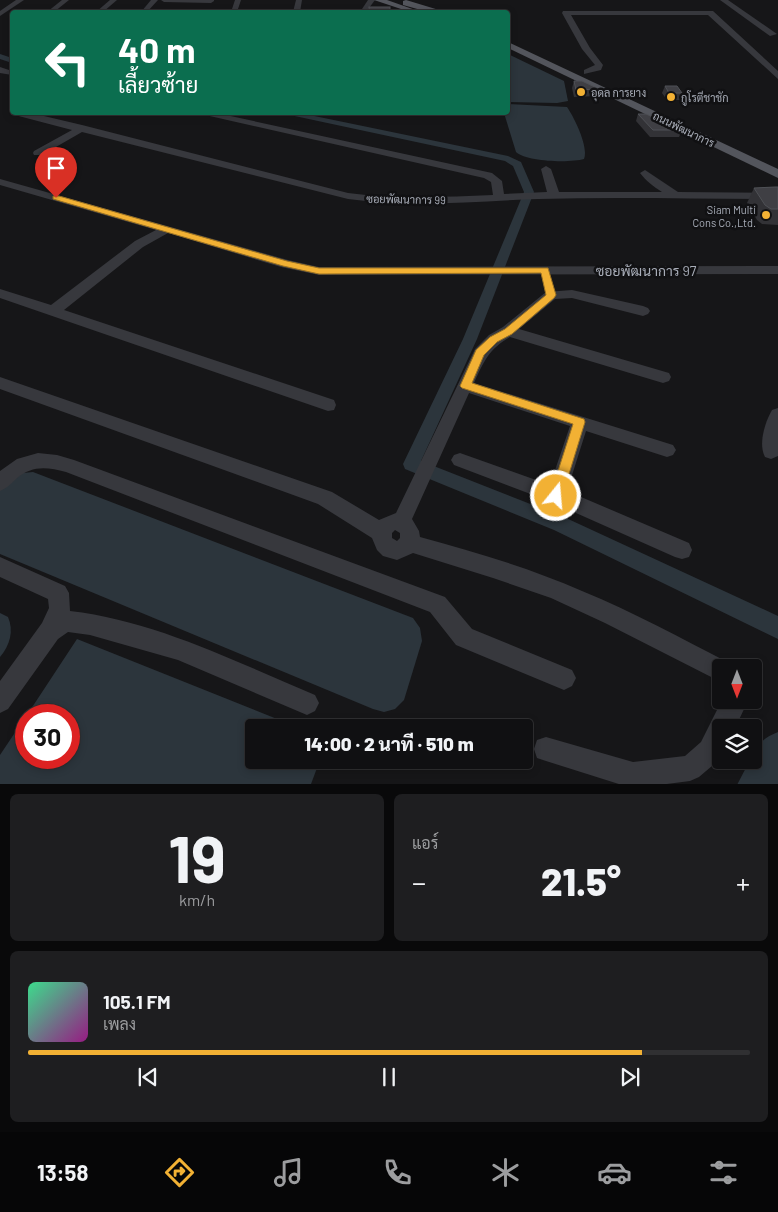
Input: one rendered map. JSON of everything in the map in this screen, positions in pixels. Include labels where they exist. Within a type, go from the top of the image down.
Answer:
[{"type":"main road","points":[[378,0],[410,10]]},
{"type":"main road","points":[[397,0],[430,10]]},
{"type":"main road","name":"ถนนพัฒนาการ","points":[[510,39],[587,72],[778,162]]},
{"type":"main road","name":"ถนนพัฒนาการ","points":[[510,46],[778,174]]},
{"type":"street","points":[[0,14],[21,0]]},
{"type":"street","points":[[53,10],[66,0]]},
{"type":"street","points":[[102,10],[114,0]]},
{"type":"street","points":[[146,10],[155,0]]},
{"type":"street","points":[[164,0],[211,1]]},
{"type":"street","points":[[364,10],[372,0]]},
{"type":"street","points":[[723,0],[776,34]]},
{"type":"street","points":[[587,72],[598,68],[599,65],[586,49],[566,14],[671,10],[710,14],[778,76]]},
{"type":"street","points":[[732,34],[776,34]]},
{"type":"street","name":"ซอยพัฒนาการ 99","points":[[26,115],[370,200],[499,199],[536,196],[778,196]]},
{"type":"street","points":[[210,115],[488,175],[496,181],[499,199]]},
{"type":"street","points":[[38,153],[82,128]]},
{"type":"street","points":[[546,168],[555,192],[554,196]]},
{"type":"street","points":[[645,173],[654,182],[676,196]]},
{"type":"street","name":"ซอยพัฒนาการ 97","points":[[0,182],[286,264],[319,271],[471,269],[778,270]]},
{"type":"street","points":[[54,312],[138,244],[167,229]]},
{"type":"street","points":[[545,270],[551,295]]},
{"type":"street","points":[[565,270],[572,294]]},
{"type":"street","points":[[0,293],[328,405]]},
{"type":"street","points":[[381,533],[388,524],[405,516],[480,353],[494,339],[508,331],[551,295],[572,294],[643,312]]},
{"type":"street","points":[[508,331],[663,377]]},
{"type":"street","points":[[0,383],[325,498],[381,533],[384,544],[388,548],[400,549],[409,543]]},
{"type":"street","points":[[466,386],[667,450]]},
{"type":"street","points":[[771,452],[774,422],[778,415]]},
{"type":"street","points":[[556,496],[580,422]]},
{"type":"street","points":[[0,483],[22,464],[35,459],[46,459],[68,464],[437,604],[443,609],[456,630],[464,638],[564,678]]},
{"type":"street","points":[[460,460],[556,496],[682,550]]},
{"type":"street","points":[[405,516],[410,532],[409,543]]},
{"type":"street","points":[[409,543],[492,568],[574,598],[653,635],[712,666]]},
{"type":"street","points":[[0,568],[26,580],[42,584],[58,593],[60,608],[50,631],[0,701]]},
{"type":"street","points":[[50,631],[66,621],[90,624],[180,649],[307,703]]},
{"type":"street","points":[[546,749],[633,776],[690,768],[712,747]]},
{"type":"shaded area","points":[[510,55],[564,81],[568,101],[557,103],[510,102]]},
{"type":"shaded area","points":[[510,104],[567,107],[583,140],[585,154],[584,159],[549,161],[529,158],[516,152],[505,115],[510,115]]},
{"type":"shaded area","points":[[33,472],[413,618],[420,628],[422,641],[404,700],[395,709],[384,712],[373,709],[0,554],[0,490],[23,473]]},
{"type":"shaded area","points":[[0,613],[8,617],[11,633],[9,643],[0,657]]},
{"type":"shaded area","points":[[77,639],[277,719],[245,719],[245,769],[317,769],[311,784],[0,784],[0,755],[15,732],[15,769],[80,769],[80,704],[34,704]]},
{"type":"building","points":[[369,7],[390,7],[390,10],[369,10]]},
{"type":"building","points":[[574,81],[582,81],[599,89],[576,90]]},
{"type":"building","points":[[665,86],[677,86],[682,93],[669,93]]},
{"type":"building","points":[[638,114],[646,114],[682,130],[653,130]]},
{"type":"building","points":[[778,187],[778,209],[771,209],[765,205],[754,188]]},
{"type":"waterway","points":[[0,56],[10,60]]},
{"type":"waterway","points":[[295,115],[508,159],[517,164],[529,192],[470,339],[411,464],[560,524],[774,625],[778,629]]},
{"type":"waterway","points":[[759,784],[778,752]]},
{"type":"place","name":"อุดล การยาง","points":[[581,92]]},
{"type":"place","name":"กูโรตีชาชัก","points":[[671,97]]},
{"type":"place","name":"Siam Multi Cons Co.,Ltd.","points":[[766,215]]},
{"type":"route","points":[[56,198],[286,264],[319,271],[545,270],[551,295],[508,331],[494,339],[480,353],[466,386],[580,422],[556,496]]}]
